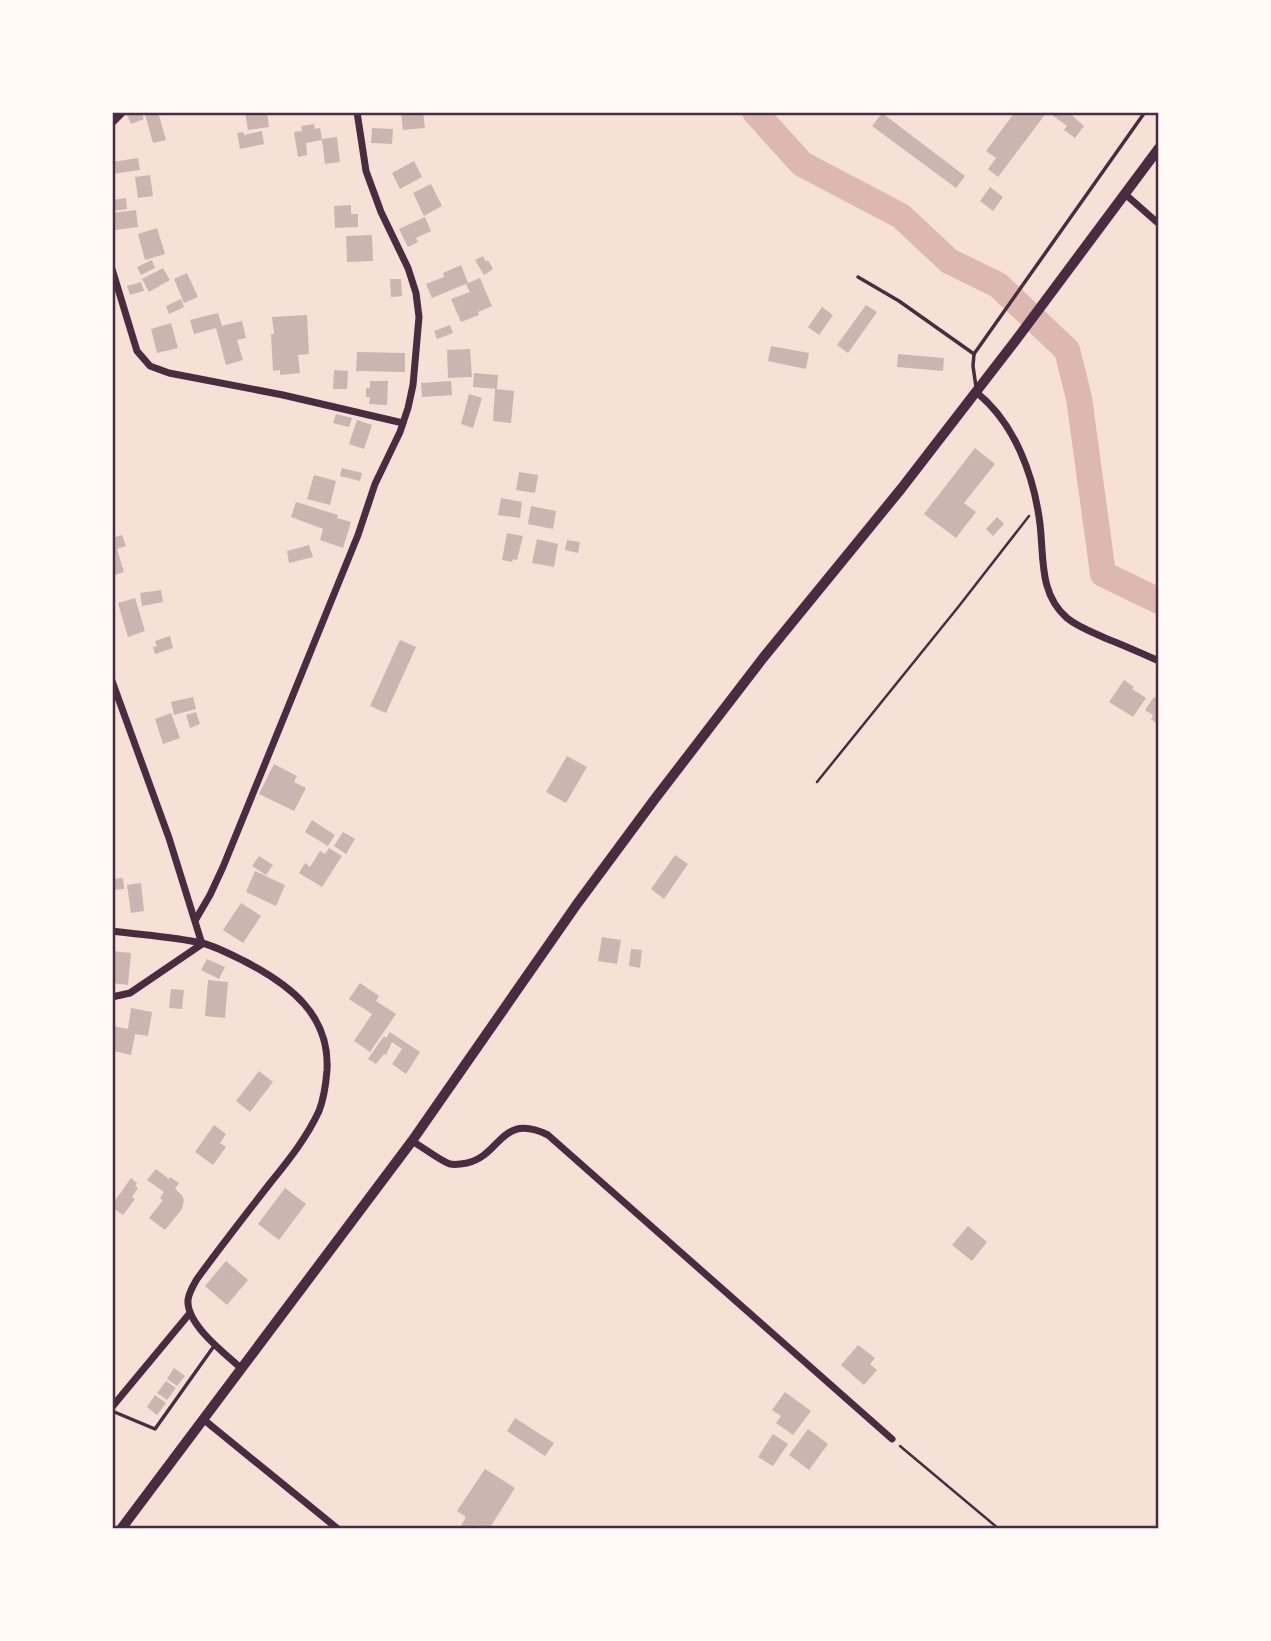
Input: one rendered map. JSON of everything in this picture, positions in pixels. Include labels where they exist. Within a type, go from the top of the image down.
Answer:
[{"type":"main road","points":[[121,1529],[412,1141],[646,810],[746,680],[901,489],[1159,148]]},
{"type":"street","points":[[112,123],[123,112]]},
{"type":"street","points":[[196,919],[223,867],[411,398],[419,317],[416,293],[404,256],[369,182],[363,161],[357,112]]},
{"type":"street","points":[[1125,194],[1159,224]]},
{"type":"street","points":[[112,269],[117,294],[137,351],[146,363],[156,369],[332,405],[403,423]]},
{"type":"street","points":[[976,392],[991,404],[1019,448],[1030,477],[1037,505],[1046,587],[1054,603],[1079,626],[1159,661]]},
{"type":"street","points":[[112,681],[169,838],[202,944]]},
{"type":"street","points":[[112,931],[202,944],[257,968],[302,1001],[318,1021],[325,1041],[327,1062],[323,1097],[312,1125],[197,1279],[189,1295],[191,1313],[203,1332],[240,1368]]},
{"type":"street","points":[[112,997],[130,993],[202,944]]},
{"type":"street","points":[[412,1141],[450,1164],[462,1164],[484,1154],[512,1130],[538,1130],[548,1135],[892,1440]]},
{"type":"street","points":[[112,1409],[191,1313]]},
{"type":"street","points":[[203,1419],[338,1529]]},
{"type":"lane","points":[[976,392],[974,354],[1145,112]]},
{"type":"lane","points":[[858,277],[899,301],[974,354]]},
{"type":"lane","points":[[112,1409],[155,1429],[215,1345]]},
{"type":"path","points":[[817,782],[1037,505]]},
{"type":"path","points":[[892,1440],[999,1529]]},
{"type":"building","points":[[141,112],[144,119],[131,124],[127,115]]},
{"type":"building","points":[[158,112],[166,140],[153,143],[145,114]]},
{"type":"building","points":[[245,112],[267,112],[269,127],[248,130]]},
{"type":"building","points":[[401,112],[423,112],[425,128],[403,130]]},
{"type":"building","points":[[1015,112],[1047,112],[998,177],[988,169],[996,158],[986,151]]},
{"type":"building","points":[[1048,112],[1068,112],[1084,126],[1075,138],[1064,130],[1067,126]]},
{"type":"building","points":[[882,113],[965,176],[956,188],[872,126]]},
{"type":"building","points":[[314,124],[315,129],[320,128],[322,139],[337,137],[340,162],[325,164],[322,140],[306,143],[307,155],[298,157],[294,132],[302,131],[301,126]]},
{"type":"building","points":[[372,128],[393,129],[392,144],[371,143]]},
{"type":"building","points":[[262,131],[264,144],[240,149],[237,133],[243,132],[244,135]]},
{"type":"building","points":[[138,158],[140,170],[112,174],[112,162]]},
{"type":"building","points":[[414,161],[422,177],[400,189],[392,173]]},
{"type":"building","points":[[150,175],[153,196],[138,198],[135,177]]},
{"type":"building","points":[[431,184],[442,206],[424,216],[413,193]]},
{"type":"building","points":[[990,187],[1003,197],[993,211],[980,201]]},
{"type":"building","points":[[126,198],[127,209],[112,211],[112,200]]},
{"type":"building","points":[[351,205],[351,214],[358,214],[358,227],[335,228],[334,206]]},
{"type":"building","points":[[136,210],[138,227],[115,230],[113,213]]},
{"type":"building","points":[[425,217],[431,231],[416,238],[418,242],[408,247],[399,229]]},
{"type":"building","points":[[157,228],[165,254],[145,260],[138,234]]},
{"type":"building","points":[[372,235],[373,261],[347,262],[346,236]]},
{"type":"building","points":[[483,256],[493,269],[484,275],[475,260]]},
{"type":"building","points":[[152,260],[155,268],[141,275],[137,267]]},
{"type":"building","points":[[461,265],[468,283],[432,298],[426,284],[444,277],[443,273]]},
{"type":"building","points":[[163,268],[170,280],[149,292],[142,279]]},
{"type":"building","points":[[187,273],[198,297],[184,303],[174,279]]},
{"type":"building","points":[[480,278],[492,306],[461,322],[451,299],[470,292],[466,284]]},
{"type":"building","points":[[390,279],[401,279],[402,296],[391,297]]},
{"type":"building","points":[[141,282],[144,291],[130,295],[127,286]]},
{"type":"building","points":[[181,299],[184,307],[169,314],[166,306]]},
{"type":"building","points":[[866,305],[877,312],[848,353],[837,345]]},
{"type":"building","points":[[822,307],[833,315],[819,335],[808,327]]},
{"type":"building","points":[[218,313],[222,326],[242,321],[246,338],[237,340],[243,360],[226,365],[216,328],[194,334],[190,320]]},
{"type":"building","points":[[307,315],[309,354],[298,355],[300,373],[280,375],[280,370],[273,371],[272,317]]},
{"type":"building","points":[[171,323],[178,348],[157,353],[151,329]]},
{"type":"building","points":[[450,325],[453,333],[437,339],[434,331]]},
{"type":"building","points":[[771,346],[809,353],[806,369],[768,361]]},
{"type":"building","points":[[470,349],[472,377],[448,378],[447,350]]},
{"type":"building","points":[[357,352],[405,353],[405,372],[356,371]]},
{"type":"building","points":[[898,354],[944,358],[943,371],[897,367]]},
{"type":"building","points":[[334,370],[348,371],[347,389],[333,389]]},
{"type":"building","points":[[474,373],[498,375],[497,389],[473,387]]},
{"type":"building","points":[[370,381],[388,381],[387,405],[369,404],[370,397],[366,397],[366,388],[370,388]]},
{"type":"building","points":[[451,381],[452,395],[422,397],[421,383]]},
{"type":"building","points":[[495,389],[514,391],[511,423],[493,421]]},
{"type":"building","points":[[469,394],[482,398],[473,428],[461,424]]},
{"type":"building","points":[[336,414],[352,418],[349,427],[333,423]]},
{"type":"building","points":[[357,420],[372,425],[364,449],[349,444]]},
{"type":"building","points":[[975,448],[995,464],[964,503],[976,512],[956,538],[924,514]]},
{"type":"building","points":[[342,468],[362,473],[360,481],[340,476]]},
{"type":"building","points":[[519,472],[538,475],[535,493],[516,490]]},
{"type":"building","points":[[314,475],[336,481],[330,505],[307,499]]},
{"type":"building","points":[[501,498],[522,502],[520,518],[498,515]]},
{"type":"building","points":[[296,502],[338,515],[337,518],[351,522],[343,548],[320,540],[323,529],[291,517]]},
{"type":"building","points":[[531,506],[556,511],[553,529],[528,524]]},
{"type":"building","points":[[997,517],[1004,524],[993,536],[986,529]]},
{"type":"building","points":[[507,533],[523,536],[517,560],[513,559],[512,562],[502,560]]},
{"type":"building","points":[[122,535],[126,546],[117,549],[124,572],[112,576],[112,538]]},
{"type":"building","points":[[537,539],[558,544],[554,567],[532,563]]},
{"type":"building","points":[[567,540],[580,542],[578,553],[565,550]]},
{"type":"building","points":[[309,545],[313,557],[289,563],[287,551]]},
{"type":"building","points":[[161,590],[163,602],[142,606],[140,593]]},
{"type":"building","points":[[135,598],[145,631],[128,637],[118,603]]},
{"type":"building","points":[[170,636],[173,648],[155,654],[155,641]]},
{"type":"building","points":[[400,640],[416,647],[386,713],[370,706]]},
{"type":"building","points":[[1124,680],[1146,698],[1133,717],[1109,702]]},
{"type":"building","points":[[193,697],[196,709],[174,715],[171,702]]},
{"type":"building","points":[[1154,697],[1159,700],[1159,725],[1151,719],[1153,715],[1145,710]]},
{"type":"building","points":[[196,712],[200,724],[190,728],[186,715]]},
{"type":"building","points":[[171,713],[180,738],[163,744],[155,719]]},
{"type":"building","points":[[567,756],[587,767],[566,803],[546,792]]},
{"type":"building","points":[[274,764],[297,776],[294,782],[306,788],[294,811],[259,794]]},
{"type":"building","points":[[312,820],[335,835],[328,846],[305,832]]},
{"type":"building","points":[[343,832],[355,839],[346,854],[334,846]]},
{"type":"building","points":[[329,848],[342,856],[322,887],[299,873],[305,863],[310,867],[320,851],[325,854]]},
{"type":"building","points":[[675,855],[688,864],[664,899],[651,889]]},
{"type":"building","points":[[259,856],[273,865],[266,875],[252,866]]},
{"type":"building","points":[[255,871],[285,885],[276,906],[246,892]]},
{"type":"building","points":[[123,878],[124,889],[112,890],[112,879]]},
{"type":"building","points":[[141,883],[144,911],[131,913],[127,885]]},
{"type":"building","points":[[241,903],[261,916],[243,943],[223,930]]},
{"type":"building","points":[[602,937],[621,940],[617,964],[598,961]]},
{"type":"building","points":[[631,949],[642,950],[640,968],[629,966]]},
{"type":"building","points":[[112,951],[131,953],[128,985],[112,983]]},
{"type":"building","points":[[207,959],[225,967],[219,979],[201,970]]},
{"type":"building","points":[[208,980],[228,982],[225,1018],[205,1016]]},
{"type":"building","points":[[360,983],[379,996],[376,1001],[396,1014],[370,1052],[354,1041],[372,1014],[349,999]]},
{"type":"building","points":[[171,989],[184,990],[182,1009],[169,1008]]},
{"type":"building","points":[[131,1008],[152,1012],[148,1036],[135,1034],[131,1055],[114,1051],[115,1047],[112,1047],[113,1026],[128,1029]]},
{"type":"building","points":[[390,1032],[420,1052],[406,1074],[392,1064],[402,1049],[392,1042],[386,1055],[376,1064],[368,1059],[384,1036],[386,1038]]},
{"type":"building","points":[[259,1071],[273,1082],[250,1112],[236,1101]]},
{"type":"building","points":[[214,1125],[226,1134],[220,1143],[226,1147],[213,1165],[195,1152]]},
{"type":"building","points":[[156,1169],[179,1183],[175,1189],[184,1200],[182,1209],[165,1230],[149,1218],[163,1200],[160,1198],[164,1192],[147,1180]]},
{"type":"building","points":[[131,1178],[138,1188],[132,1197],[135,1199],[123,1215],[112,1205]]},
{"type":"building","points":[[285,1188],[306,1204],[279,1240],[258,1224]]},
{"type":"building","points":[[968,1226],[987,1242],[972,1261],[952,1245]]},
{"type":"building","points":[[226,1261],[248,1280],[227,1305],[205,1286]]},
{"type":"building","points":[[858,1345],[875,1358],[870,1364],[877,1370],[864,1385],[841,1365]]},
{"type":"building","points":[[174,1368],[185,1376],[177,1386],[167,1379]]},
{"type":"building","points":[[166,1381],[176,1388],[167,1400],[157,1393]]},
{"type":"building","points":[[785,1392],[811,1411],[793,1435],[776,1423],[781,1416],[772,1410]]},
{"type":"building","points":[[155,1395],[166,1403],[157,1415],[147,1407]]},
{"type":"building","points":[[515,1418],[554,1443],[545,1456],[507,1431]]},
{"type":"building","points":[[808,1429],[828,1444],[809,1470],[789,1455]]},
{"type":"building","points":[[773,1434],[788,1444],[773,1466],[758,1457]]},
{"type":"building","points":[[485,1469],[515,1488],[489,1529],[478,1525],[476,1529],[459,1529],[466,1517],[457,1511]]},
{"type":"waterway","points":[[755,112],[802,164],[901,216],[949,261],[998,285],[1067,350],[1079,398],[1103,574],[1159,601]]}]
